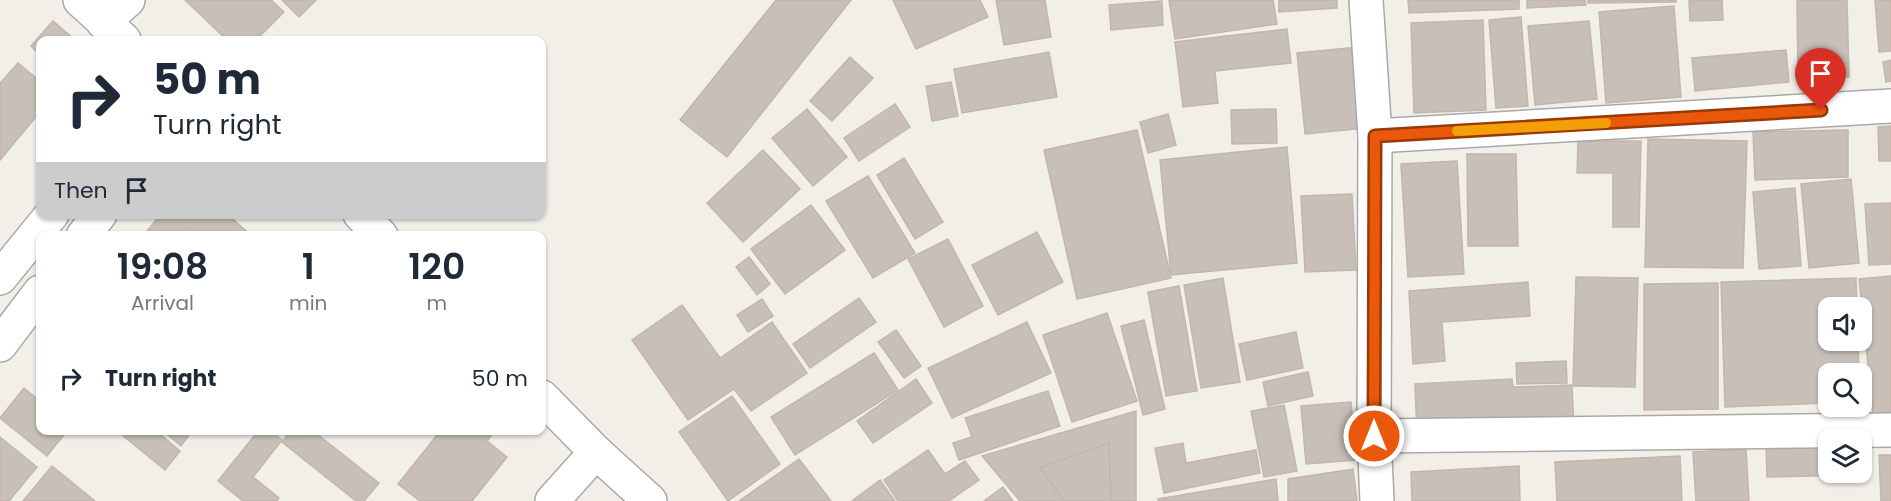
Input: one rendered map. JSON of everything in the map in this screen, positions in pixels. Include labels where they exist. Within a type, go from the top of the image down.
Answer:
[{"type":"street","points":[[102,21],[128,0]]},
{"type":"street","points":[[1366,0],[1375,136],[1374,436],[1377,501]]},
{"type":"street","points":[[1375,136],[1891,106]]},
{"type":"street","points":[[38,231],[48,219]]},
{"type":"street","points":[[365,219],[376,231]]},
{"type":"street","points":[[0,278],[36,234]]},
{"type":"street","points":[[0,345],[36,297]]},
{"type":"street","points":[[546,401],[596,452],[650,501]]},
{"type":"street","points":[[1374,436],[1891,430]]},
{"type":"street","points":[[552,501],[596,452]]},
{"type":"building","points":[[185,0],[271,0],[284,12],[260,36],[223,36]]},
{"type":"building","points":[[282,0],[316,0],[299,17]]},
{"type":"building","points":[[776,0],[851,0],[727,157],[680,120]]},
{"type":"building","points":[[893,0],[980,0],[988,17],[916,49]]},
{"type":"building","points":[[996,0],[1045,0],[1051,37],[1004,45]]},
{"type":"building","points":[[1169,0],[1273,0],[1277,24],[1175,39]]},
{"type":"building","points":[[1279,0],[1337,0],[1337,8],[1279,12]]},
{"type":"building","points":[[1408,0],[1519,0],[1519,9],[1409,13]]},
{"type":"building","points":[[1527,0],[1585,0],[1586,5],[1527,8]]},
{"type":"building","points":[[1588,0],[1676,0],[1676,2],[1588,3]]},
{"type":"building","points":[[1689,0],[1722,0],[1723,20],[1690,21]]},
{"type":"building","points":[[1797,0],[1847,0],[1849,77],[1798,78]]},
{"type":"building","points":[[1875,0],[1891,0],[1891,51],[1879,52]]},
{"type":"building","points":[[1162,1],[1163,25],[1111,30],[1109,5]]},
{"type":"building","points":[[1674,6],[1681,97],[1606,103],[1599,12]]},
{"type":"building","points":[[1521,17],[1528,106],[1496,108],[1489,20]]},
{"type":"building","points":[[1483,20],[1486,110],[1414,113],[1411,23]]},
{"type":"building","points":[[53,21],[70,36],[40,36]]},
{"type":"building","points":[[1589,21],[1597,99],[1535,105],[1528,26]]},
{"type":"building","points":[[1287,29],[1291,63],[1215,71],[1218,103],[1183,107],[1175,42]]},
{"type":"building","points":[[36,40],[36,51],[31,46]]},
{"type":"building","points":[[1358,47],[1366,128],[1305,134],[1297,53]]},
{"type":"building","points":[[1786,50],[1789,82],[1695,91],[1692,58]]},
{"type":"building","points":[[1049,52],[1057,97],[962,113],[954,69]]},
{"type":"building","points":[[850,57],[873,78],[832,121],[810,101]]},
{"type":"building","points":[[1891,60],[1891,81],[1886,82],[1883,62]]},
{"type":"building","points":[[18,63],[36,78],[36,117],[0,160],[0,83]]},
{"type":"building","points":[[951,82],[958,116],[932,121],[926,86]]},
{"type":"building","points":[[895,104],[910,127],[859,161],[844,138]]},
{"type":"building","points":[[807,109],[847,157],[813,186],[772,138]]},
{"type":"building","points":[[1276,109],[1277,143],[1232,144],[1231,110]]},
{"type":"building","points":[[1168,114],[1176,145],[1148,153],[1140,122]]},
{"type":"building","points":[[1891,126],[1891,161],[1879,161],[1878,127]]},
{"type":"building","points":[[1137,130],[1171,278],[1077,299],[1044,150]]},
{"type":"building","points":[[1848,130],[1848,177],[1755,180],[1753,132]]},
{"type":"building","points":[[1648,139],[1747,141],[1743,268],[1645,267]]},
{"type":"building","points":[[1578,141],[1641,141],[1639,227],[1613,227],[1613,173],[1577,173]]},
{"type":"building","points":[[1287,147],[1297,263],[1171,275],[1160,160]]},
{"type":"building","points":[[763,150],[800,189],[743,242],[707,203]]},
{"type":"building","points":[[1467,154],[1516,154],[1518,246],[1468,246]]},
{"type":"building","points":[[904,158],[943,222],[915,239],[877,175]]},
{"type":"building","points":[[1457,161],[1464,274],[1408,277],[1401,164]]},
{"type":"building","points":[[868,176],[915,253],[873,278],[826,201]]},
{"type":"building","points":[[1851,179],[1859,263],[1809,268],[1801,184]]},
{"type":"building","points":[[1795,188],[1801,266],[1759,269],[1753,192]]},
{"type":"building","points":[[1352,194],[1356,270],[1305,272],[1301,196]]},
{"type":"building","points":[[1891,203],[1891,264],[1869,265],[1865,204]]},
{"type":"building","points":[[811,205],[845,250],[785,294],[751,249]]},
{"type":"building","points":[[157,219],[233,219],[246,231],[189,231],[187,229],[186,231],[147,231]]},
{"type":"building","points":[[1037,232],[1063,282],[998,315],[972,265]]},
{"type":"building","points":[[948,239],[983,306],[944,327],[908,259]]},
{"type":"building","points":[[749,257],[770,284],[757,295],[736,267]]},
{"type":"building","points":[[1891,276],[1891,412],[1873,413],[1872,363],[1868,363],[1867,351],[1872,351],[1872,297],[1861,297],[1859,279]]},
{"type":"building","points":[[1576,277],[1638,278],[1635,387],[1573,386]]},
{"type":"building","points":[[1223,278],[1240,382],[1201,388],[1184,285]]},
{"type":"building","points":[[1856,278],[1857,297],[1818,297],[1818,351],[1858,351],[1859,363],[1818,363],[1818,403],[1725,407],[1721,282]]},
{"type":"building","points":[[1528,282],[1530,316],[1442,322],[1445,361],[1413,364],[1409,291]]},
{"type":"building","points":[[1718,283],[1718,409],[1644,410],[1644,284]]},
{"type":"building","points":[[1179,286],[1197,391],[1166,396],[1148,292]]},
{"type":"building","points":[[859,298],[876,322],[810,368],[793,344]]},
{"type":"building","points":[[762,299],[773,316],[748,332],[737,315]]},
{"type":"building","points":[[682,305],[720,358],[772,322],[807,373],[751,411],[734,389],[688,420],[632,340]]},
{"type":"building","points":[[1107,313],[1137,401],[1072,422],[1043,335]]},
{"type":"building","points":[[1144,320],[1165,409],[1143,415],[1121,326]]},
{"type":"building","points":[[1027,322],[1051,373],[952,418],[928,368]]},
{"type":"building","points":[[896,330],[921,366],[904,378],[878,342]]},
{"type":"building","points":[[1296,332],[1303,368],[1247,380],[1239,344]]},
{"type":"building","points":[[874,353],[898,390],[795,455],[771,417]]},
{"type":"building","points":[[1566,361],[1567,383],[1517,384],[1516,363]]},
{"type":"building","points":[[1308,372],[1313,396],[1268,406],[1263,382]]},
{"type":"building","points":[[916,379],[932,403],[873,443],[857,421]]},
{"type":"building","points":[[1512,379],[1513,387],[1572,385],[1574,427],[1417,434],[1415,384]]},
{"type":"building","points":[[24,388],[36,398],[36,435],[64,435],[47,456],[0,418]]},
{"type":"building","points":[[1048,391],[1060,426],[959,460],[953,443],[972,437],[965,418]]},
{"type":"building","points":[[732,396],[780,464],[728,501],[679,432]]},
{"type":"building","points":[[1351,402],[1356,460],[1306,464],[1301,406]]},
{"type":"building","points":[[1284,405],[1297,471],[1264,477],[1251,411]]},
{"type":"building","points":[[1136,411],[1136,501],[1111,501],[1109,443],[1040,468],[1064,501],[1020,501],[982,456]]},
{"type":"building","points":[[122,435],[161,435],[180,451],[165,470]]},
{"type":"building","points":[[168,435],[189,435],[181,446]]},
{"type":"building","points":[[255,435],[276,435],[282,440],[253,477],[279,498],[277,501],[243,501],[218,481]]},
{"type":"building","points":[[287,435],[318,435],[379,483],[364,501],[356,501],[282,442]]},
{"type":"building","points":[[437,435],[492,435],[487,441],[507,457],[472,501],[420,501],[398,484]]},
{"type":"building","points":[[0,437],[37,467],[9,501],[0,501]]},
{"type":"building","points":[[1109,443],[1111,501],[1064,501],[1040,468]]},
{"type":"building","points":[[1183,443],[1186,463],[1256,450],[1260,473],[1164,493],[1155,448]]},
{"type":"building","points":[[1818,443],[1818,476],[1767,477],[1766,444]]},
{"type":"building","points":[[1746,449],[1749,501],[1696,501],[1693,452]]},
{"type":"building","points":[[928,450],[945,474],[965,461],[979,480],[949,501],[898,501],[884,480]]},
{"type":"building","points":[[1879,455],[1891,455],[1891,501],[1881,501]]},
{"type":"building","points":[[1680,456],[1682,501],[1557,501],[1555,462]]},
{"type":"building","points":[[799,459],[831,501],[739,501]]},
{"type":"building","points":[[52,466],[95,501],[23,501]]},
{"type":"building","points":[[1519,466],[1520,501],[1412,501],[1411,472]]},
{"type":"building","points":[[1353,469],[1357,501],[1288,501],[1288,479]]},
{"type":"building","points":[[1276,479],[1278,501],[1158,501],[1158,499]]},
{"type":"building","points":[[880,480],[895,501],[852,501]]},
{"type":"building","points":[[1003,487],[1013,501],[984,501]]},
{"type":"slow traffic","points":[[1457,131],[1606,123]]},
{"type":"route","points":[[1374,436],[1375,136],[1821,110]]}]
